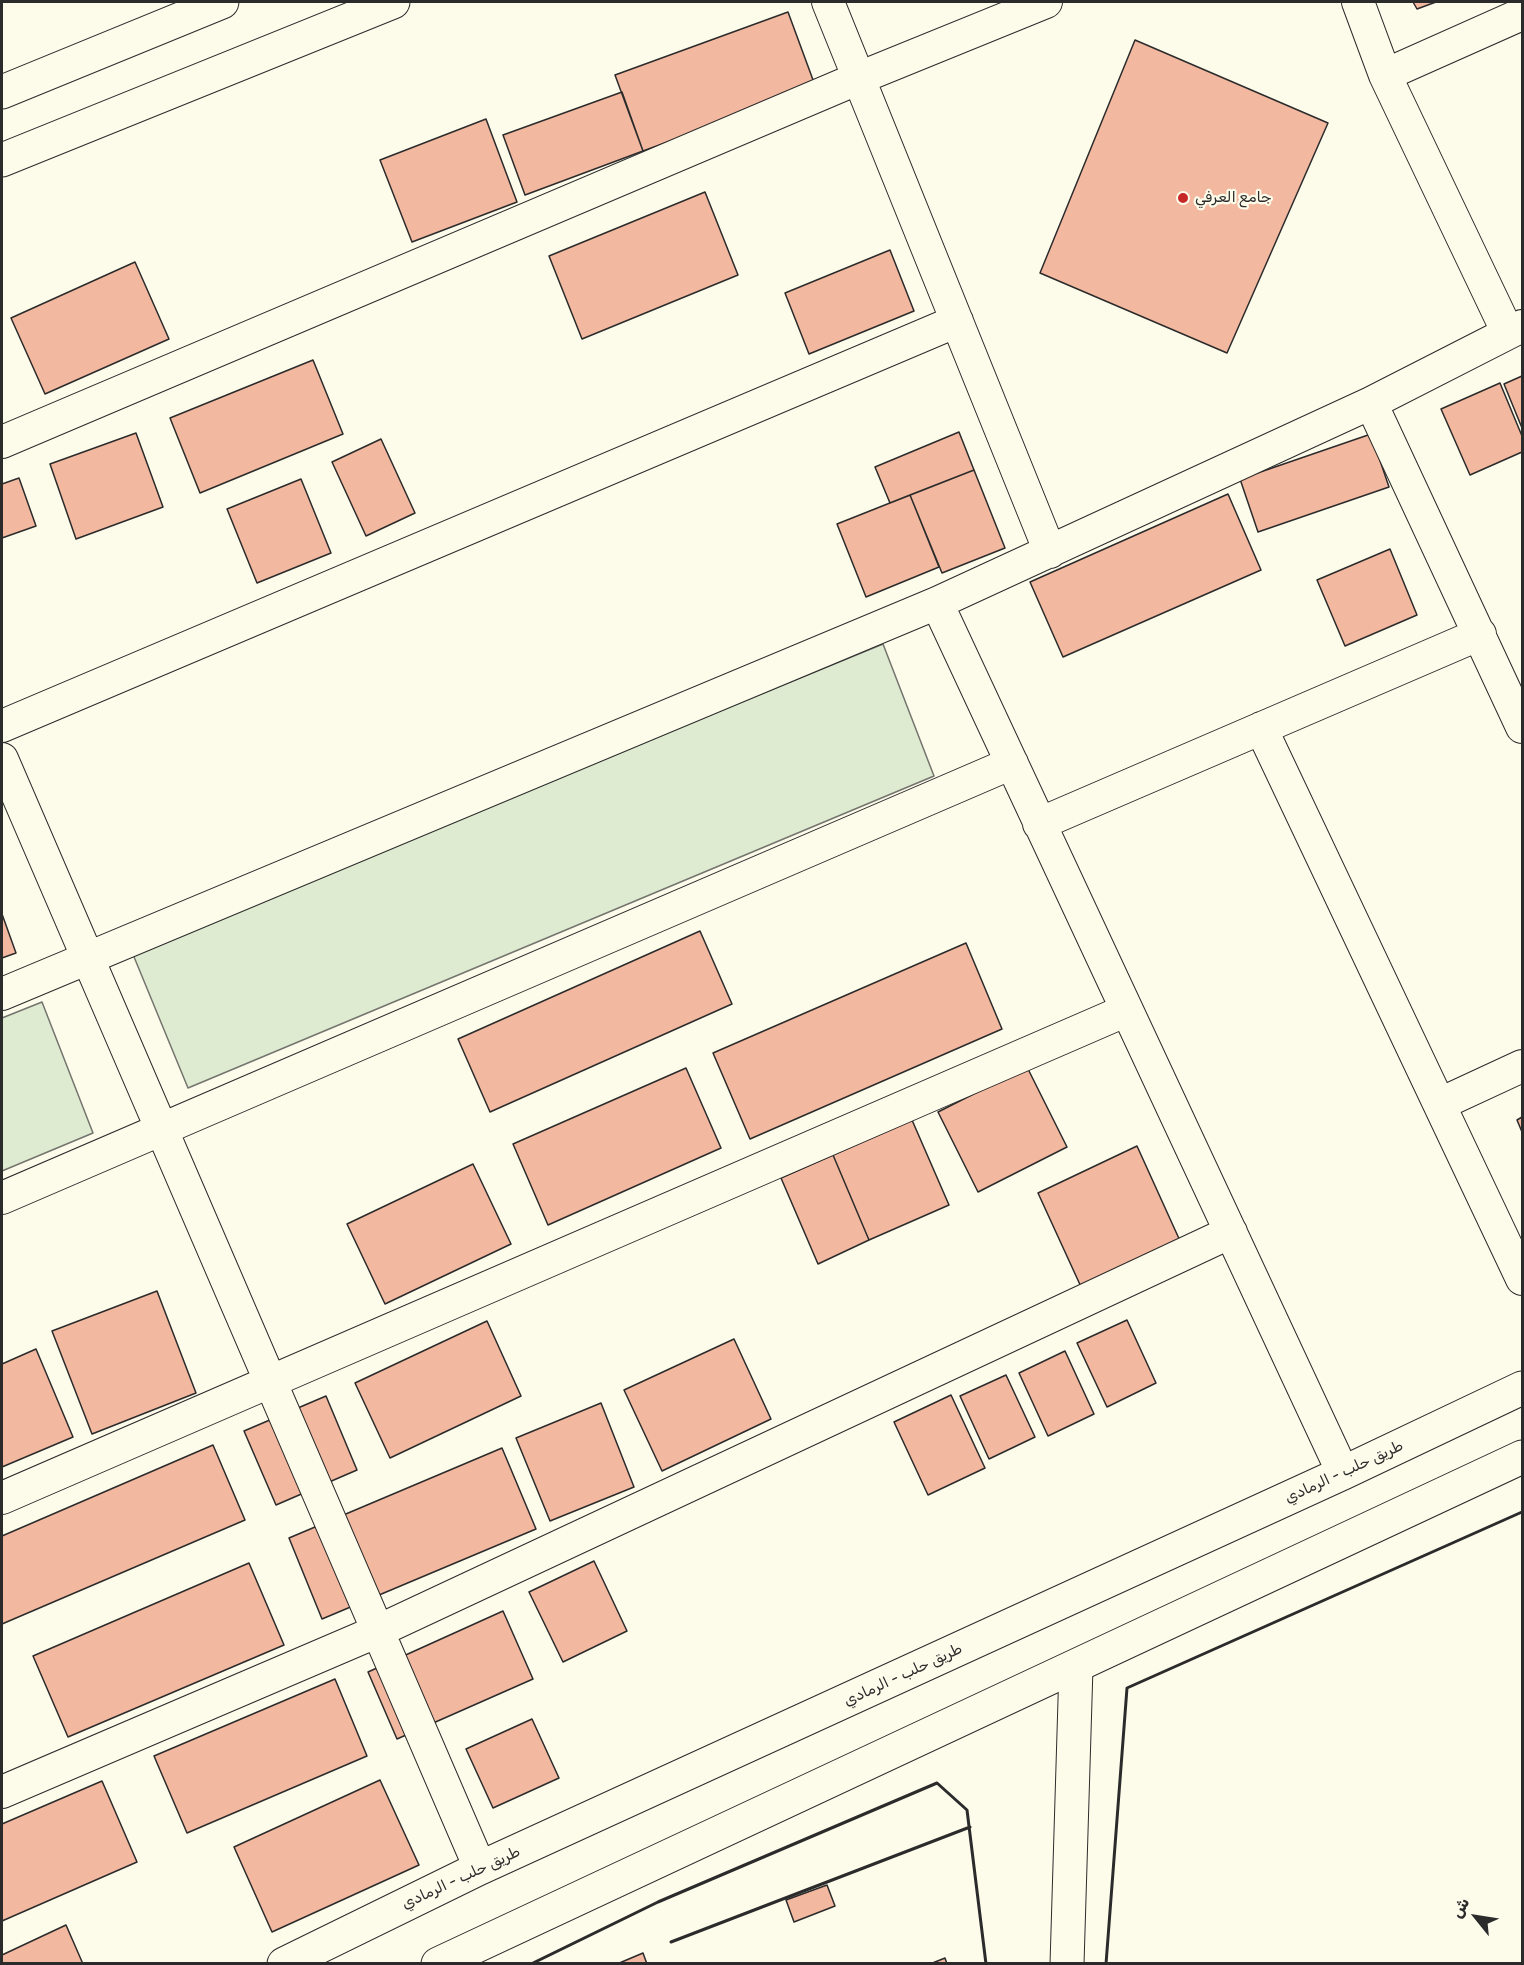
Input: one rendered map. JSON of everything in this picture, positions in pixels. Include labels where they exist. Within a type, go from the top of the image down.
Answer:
[{"type":"main road","points":[[2,92],[222,2]]},
{"type":"main road","points":[[2,160],[393,2]]},
{"type":"main road","name":"طريق حلب - الرمادي","points":[[284,1964],[480,1868],[1343,1473],[1522,1388]]},
{"type":"main road","points":[[438,1964],[1522,1457]]},
{"type":"main road","points":[[1067,1964],[1076,1667]]},
{"type":"street","points":[[828,2],[1050,552]]},
{"type":"street","points":[[2,442],[859,78],[1047,2]]},
{"type":"street","points":[[2,994],[937,603],[1371,403],[1515,330],[1385,75],[1358,2]]},
{"type":"street","points":[[1385,75],[1522,14]]},
{"type":"street","points":[[2,726],[957,321]]},
{"type":"street","points":[[1371,403],[1522,727]]},
{"type":"street","points":[[937,603],[1343,1473]]},
{"type":"street","points":[[1039,824],[1480,634]]},
{"type":"street","points":[[1261,728],[1522,1279]]},
{"type":"street","points":[[2,759],[480,1868]]},
{"type":"street","points":[[2,1198],[1012,763]]},
{"type":"street","points":[[2,1498],[1127,1011]]},
{"type":"street","points":[[1440,1104],[1522,1066]]},
{"type":"street","points":[[2,1792],[378,1631],[1231,1232]]},
{"type":"green space","points":[[883,644],[934,776],[188,1088],[132,952]]},
{"type":"green space","points":[[42,1002],[93,1133],[2,1171],[2,1018]]},
{"type":"building","points":[[1413,2],[1436,2],[1417,9]]},
{"type":"building","points":[[788,12],[816,88],[643,151],[615,75]]},
{"type":"building","name":"جامع العرفي","points":[[1135,40],[1328,123],[1227,353],[1040,273]]},
{"type":"building","points":[[622,92],[643,151],[525,195],[503,135]]},
{"type":"building","points":[[486,119],[517,202],[412,242],[380,160]]},
{"type":"building","points":[[705,192],[738,275],[582,339],[549,256]]},
{"type":"building","points":[[890,250],[914,311],[809,354],[785,293]]},
{"type":"building","points":[[135,262],[169,339],[45,394],[11,318]]},
{"type":"building","points":[[313,360],[343,434],[200,493],[170,418]]},
{"type":"building","points":[[1522,376],[1522,428],[1504,384]]},
{"type":"building","points":[[1500,383],[1522,436],[1522,452],[1470,475],[1441,409]]},
{"type":"building","points":[[959,432],[974,470],[890,503],[875,467]]},
{"type":"building","points":[[136,433],[163,507],[76,539],[50,464]]},
{"type":"building","points":[[1371,434],[1389,487],[1258,532],[1240,479]]},
{"type":"building","points":[[381,439],[415,513],[366,536],[332,462]]},
{"type":"building","points":[[974,470],[1005,548],[942,573],[910,495]]},
{"type":"building","points":[[19,478],[36,526],[2,538],[2,484]]},
{"type":"building","points":[[301,479],[331,553],[257,583],[227,509]]},
{"type":"building","points":[[1228,494],[1261,570],[1063,657],[1030,582]]},
{"type":"building","points":[[910,495],[939,567],[866,597],[837,524]]},
{"type":"building","points":[[1390,549],[1417,615],[1345,646],[1317,580]]},
{"type":"building","points":[[2,914],[16,953],[2,958]]},
{"type":"building","points":[[700,931],[732,1004],[490,1112],[458,1039]]},
{"type":"building","points":[[966,943],[1002,1029],[750,1139],[713,1053]]},
{"type":"building","points":[[1027,1067],[1067,1147],[978,1192],[938,1112]]},
{"type":"building","points":[[686,1068],[721,1148],[548,1225],[513,1144]]},
{"type":"building","points":[[1522,1117],[1522,1132],[1517,1120]]},
{"type":"building","points":[[912,1120],[949,1205],[869,1240],[833,1155]]},
{"type":"building","points":[[1137,1146],[1181,1243],[1082,1289],[1038,1193]]},
{"type":"building","points":[[833,1155],[869,1240],[818,1264],[781,1178]]},
{"type":"building","points":[[473,1164],[511,1244],[385,1304],[347,1224]]},
{"type":"building","points":[[157,1291],[196,1393],[92,1434],[52,1331]]},
{"type":"building","points":[[1127,1320],[1156,1383],[1107,1407],[1077,1343]]},
{"type":"building","points":[[487,1321],[521,1396],[390,1458],[355,1383]]},
{"type":"building","points":[[734,1339],[771,1419],[662,1471],[624,1390]]},
{"type":"building","points":[[36,1349],[73,1437],[2,1467],[2,1364]]},
{"type":"building","points":[[1065,1351],[1094,1414],[1048,1436],[1019,1373]]},
{"type":"building","points":[[1006,1375],[1035,1437],[989,1459],[960,1396]]},
{"type":"building","points":[[951,1395],[985,1468],[928,1495],[894,1422]]},
{"type":"building","points":[[326,1396],[357,1470],[276,1505],[244,1431]]},
{"type":"building","points":[[601,1403],[634,1487],[550,1521],[516,1438]]},
{"type":"building","points":[[213,1445],[245,1520],[2,1624],[2,1536]]},
{"type":"building","points":[[502,1448],[536,1529],[322,1619],[289,1538]]},
{"type":"building","points":[[594,1561],[627,1631],[563,1662],[529,1592]]},
{"type":"building","points":[[249,1563],[284,1645],[68,1737],[33,1656]]},
{"type":"building","points":[[503,1611],[533,1679],[397,1739],[368,1672]]},
{"type":"building","points":[[335,1679],[367,1756],[187,1833],[154,1756]]},
{"type":"building","points":[[532,1719],[559,1778],[493,1808],[466,1749]]},
{"type":"building","points":[[380,1780],[419,1865],[272,1932],[234,1847]]},
{"type":"building","points":[[102,1781],[137,1862],[2,1921],[2,1824]]},
{"type":"building","points":[[827,1885],[835,1906],[794,1922],[786,1900]]},
{"type":"building","points":[[66,1925],[83,1964],[2,1964],[2,1955]]},
{"type":"building","points":[[643,1953],[647,1964],[617,1964]]},
{"type":"building","points":[[945,1958],[947,1964],[930,1964]]},
{"type":"wall","points":[[1106,1964],[1127,1688],[1522,1512]]},
{"type":"wall","points":[[531,1964],[658,1902],[937,1783],[967,1810],[986,1964]]},
{"type":"wall","points":[[671,1942],[970,1827]]},
{"type":"place","name":"جامع العرفي","points":[[1183,198]]}]
